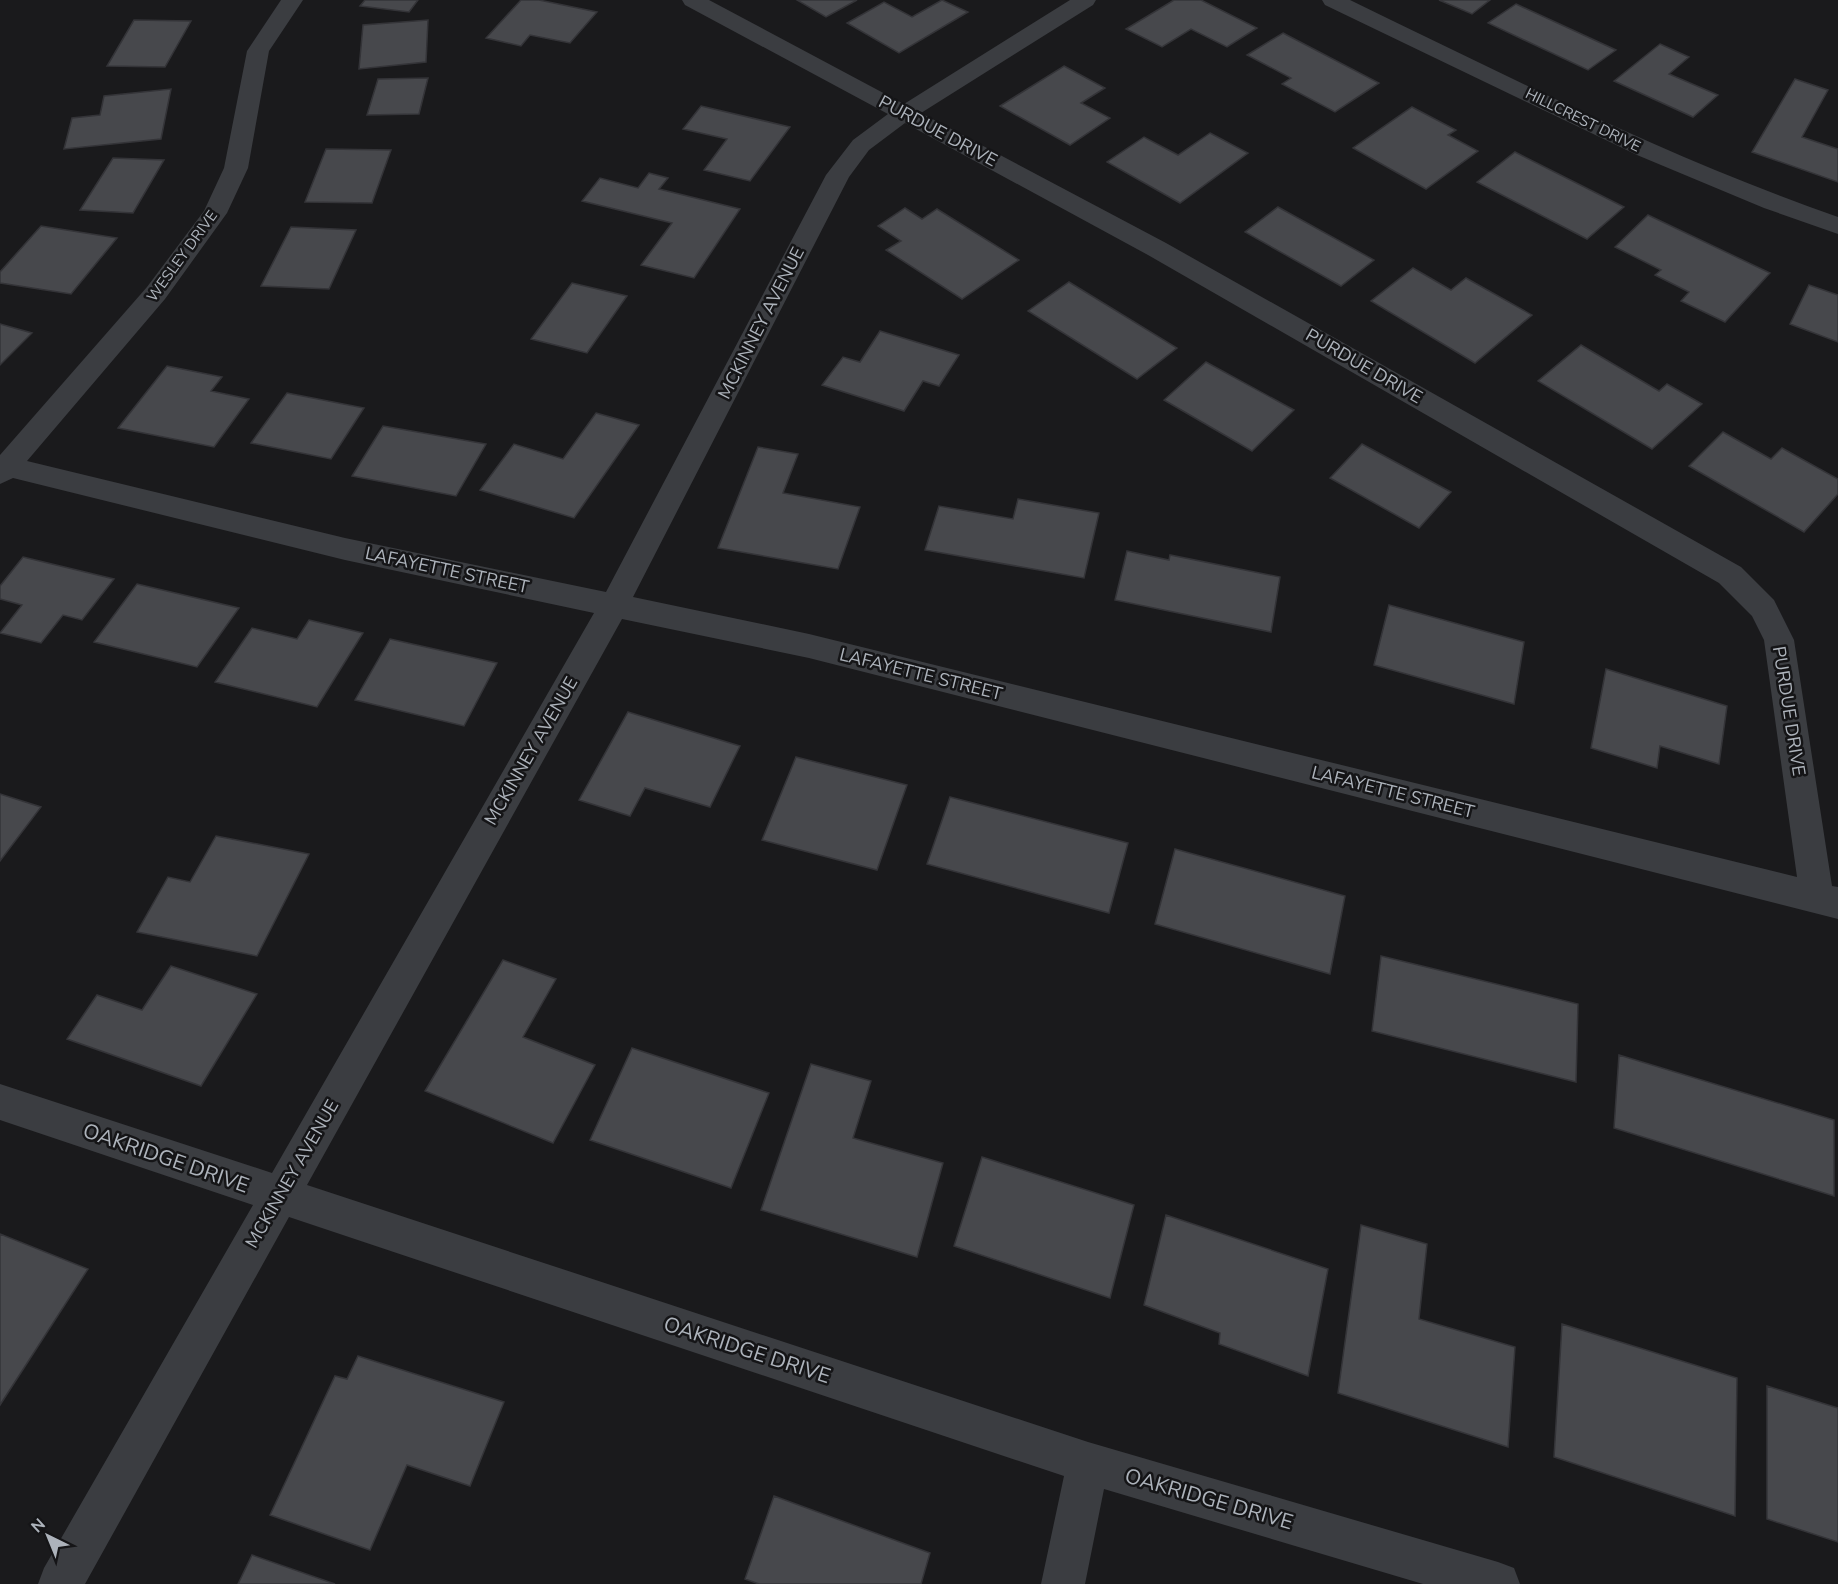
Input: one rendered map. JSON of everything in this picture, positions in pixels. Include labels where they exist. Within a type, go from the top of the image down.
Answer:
[{"type":"street","name":"WESLEY DRIVE","points":[[2,468],[156,293],[215,213],[236,168],[258,51],[271,28],[292,0]]},
{"type":"street","name":"PURDUE DRIVE","points":[[693,0],[1157,249],[1730,575],[1763,608],[1779,640],[1827,900]]},
{"type":"street","name":"MCKINNEY AVENUE","points":[[60,1584],[614,605],[838,175],[861,145],[905,113],[1085,0]]},
{"type":"street","name":"HILLCREST DRIVE","points":[[1333,0],[1696,174],[1760,200],[1838,226]]},
{"type":"street","name":"LAFAYETTE STREET","points":[[2,468],[345,549],[809,646],[1827,900]]},
{"type":"street","name":"OAKRIDGE DRIVE","points":[[0,1102],[279,1197],[1088,1463],[1498,1584]]},
{"type":"street","points":[[1063,1584],[1088,1463]]},
{"type":"building","points":[[365,0],[418,0],[409,12],[360,6]]},
{"type":"building","points":[[521,0],[539,0],[597,12],[570,43],[530,35],[521,46],[486,38]]},
{"type":"building","points":[[797,0],[857,0],[826,17]]},
{"type":"building","points":[[942,0],[968,12],[899,53],[847,23],[884,2],[912,17]]},
{"type":"building","points":[[1174,0],[1201,0],[1257,28],[1227,47],[1191,29],[1162,47],[1126,29]]},
{"type":"building","points":[[1439,0],[1490,0],[1472,14]]},
{"type":"building","points":[[1516,4],[1616,50],[1588,70],[1488,23]]},
{"type":"building","points":[[134,20],[191,21],[165,67],[107,66]]},
{"type":"building","points":[[428,20],[426,62],[359,69],[363,25]]},
{"type":"building","points":[[1283,33],[1379,83],[1335,112],[1282,84],[1291,78],[1247,55]]},
{"type":"building","points":[[1660,44],[1689,57],[1669,74],[1718,95],[1693,117],[1614,81]]},
{"type":"building","points":[[1064,66],[1105,88],[1081,103],[1110,118],[1070,145],[1000,106]]},
{"type":"building","points":[[428,78],[419,114],[367,115],[378,79]]},
{"type":"building","points":[[1795,79],[1828,90],[1802,137],[1838,149],[1838,182],[1752,152]]},
{"type":"building","points":[[171,89],[161,139],[64,149],[72,118],[100,115],[104,96]]},
{"type":"building","points":[[701,106],[790,127],[750,181],[704,170],[727,139],[683,129]]},
{"type":"building","points":[[1412,107],[1456,130],[1448,135],[1478,151],[1426,189],[1353,148]]},
{"type":"building","points":[[1210,133],[1248,153],[1180,203],[1107,162],[1144,137],[1178,155]]},
{"type":"building","points":[[326,149],[391,150],[372,203],[305,202]]},
{"type":"building","points":[[1515,152],[1624,207],[1587,239],[1477,182]]},
{"type":"building","points":[[113,158],[164,160],[133,213],[80,210]]},
{"type":"building","points":[[649,173],[668,178],[659,189],[740,209],[694,278],[641,265],[672,223],[582,201],[600,178],[638,188]]},
{"type":"building","points":[[1278,207],[1374,260],[1341,286],[1245,232]]},
{"type":"building","points":[[905,208],[922,219],[937,209],[1019,260],[962,299],[886,250],[901,241],[878,226]]},
{"type":"building","points":[[1648,215],[1770,273],[1725,322],[1681,301],[1689,292],[1655,275],[1661,270],[1615,247]]},
{"type":"building","points":[[41,226],[117,238],[71,294],[0,283],[0,272]]},
{"type":"building","points":[[291,227],[356,230],[329,289],[261,286]]},
{"type":"building","points":[[1413,268],[1451,290],[1466,278],[1532,315],[1475,363],[1371,301]]},
{"type":"building","points":[[1069,282],[1177,348],[1137,379],[1028,311]]},
{"type":"building","points":[[572,283],[627,296],[587,353],[531,339]]},
{"type":"building","points":[[1809,285],[1838,295],[1838,342],[1790,324]]},
{"type":"building","points":[[0,324],[32,333],[0,365]]},
{"type":"building","points":[[880,331],[959,355],[939,386],[923,381],[904,411],[822,385],[843,357],[860,362]]},
{"type":"building","points":[[1581,345],[1659,391],[1667,384],[1702,404],[1652,449],[1538,381]]},
{"type":"building","points":[[1206,362],[1294,410],[1252,451],[1164,400]]},
{"type":"building","points":[[167,366],[222,377],[211,391],[249,399],[214,447],[118,428]]},
{"type":"building","points":[[287,393],[364,408],[331,459],[251,443]]},
{"type":"building","points":[[596,413],[639,425],[574,518],[480,490],[514,444],[563,459]]},
{"type":"building","points":[[383,426],[486,444],[456,496],[352,476]]},
{"type":"building","points":[[1723,432],[1771,459],[1782,448],[1838,479],[1838,494],[1804,532],[1689,466]]},
{"type":"building","points":[[1362,444],[1451,492],[1419,528],[1330,478]]},
{"type":"building","points":[[758,447],[798,454],[783,493],[860,507],[838,569],[718,548]]},
{"type":"building","points":[[1018,499],[1099,513],[1084,578],[925,550],[939,506],[1013,519]]},
{"type":"building","points":[[1127,551],[1169,560],[1170,555],[1280,577],[1271,632],[1115,600]]},
{"type":"building","points":[[23,557],[114,579],[82,620],[63,615],[41,643],[0,633],[22,605],[0,599],[0,586]]},
{"type":"building","points":[[137,584],[239,608],[197,667],[94,642]]},
{"type":"building","points":[[1389,605],[1524,642],[1514,704],[1374,665]]},
{"type":"building","points":[[309,620],[363,633],[317,707],[215,682],[252,628],[297,639]]},
{"type":"building","points":[[390,639],[497,663],[464,726],[355,700]]},
{"type":"building","points":[[1606,669],[1727,706],[1719,764],[1660,746],[1657,768],[1591,748]]},
{"type":"building","points":[[628,712],[740,746],[710,807],[645,788],[630,816],[579,800]]},
{"type":"building","points":[[796,757],[907,785],[877,870],[762,840]]},
{"type":"building","points":[[0,794],[41,807],[0,861]]},
{"type":"building","points":[[950,797],[1128,843],[1109,913],[927,864]]},
{"type":"building","points":[[216,836],[309,854],[257,956],[137,932],[168,877],[190,882]]},
{"type":"building","points":[[1175,849],[1345,896],[1330,974],[1155,924]]},
{"type":"building","points":[[1381,956],[1578,1004],[1576,1082],[1372,1031]]},
{"type":"building","points":[[503,960],[556,979],[523,1037],[595,1065],[553,1143],[425,1091]]},
{"type":"building","points":[[171,966],[257,994],[201,1086],[67,1039],[97,995],[142,1010]]},
{"type":"building","points":[[632,1048],[769,1093],[731,1188],[590,1140]]},
{"type":"building","points":[[1619,1055],[1834,1120],[1834,1196],[1614,1128]]},
{"type":"building","points":[[811,1064],[871,1081],[853,1138],[943,1163],[917,1257],[761,1210]]},
{"type":"building","points":[[982,1157],[1134,1205],[1110,1298],[954,1246]]},
{"type":"building","points":[[1166,1215],[1328,1269],[1308,1376],[1219,1344],[1220,1333],[1144,1305]]},
{"type":"building","points":[[1361,1225],[1427,1244],[1419,1319],[1515,1347],[1508,1447],[1338,1393]]},
{"type":"building","points":[[0,1234],[88,1269],[0,1405]]},
{"type":"building","points":[[1562,1324],[1737,1378],[1735,1516],[1554,1457]]},
{"type":"building","points":[[358,1356],[504,1402],[470,1486],[407,1465],[370,1550],[270,1515],[335,1376],[347,1379]]},
{"type":"building","points":[[1767,1386],[1838,1408],[1838,1542],[1767,1519]]},
{"type":"building","points":[[774,1496],[930,1553],[921,1584],[759,1584],[745,1579]]},
{"type":"building","points":[[252,1555],[335,1584],[238,1584]]}]
